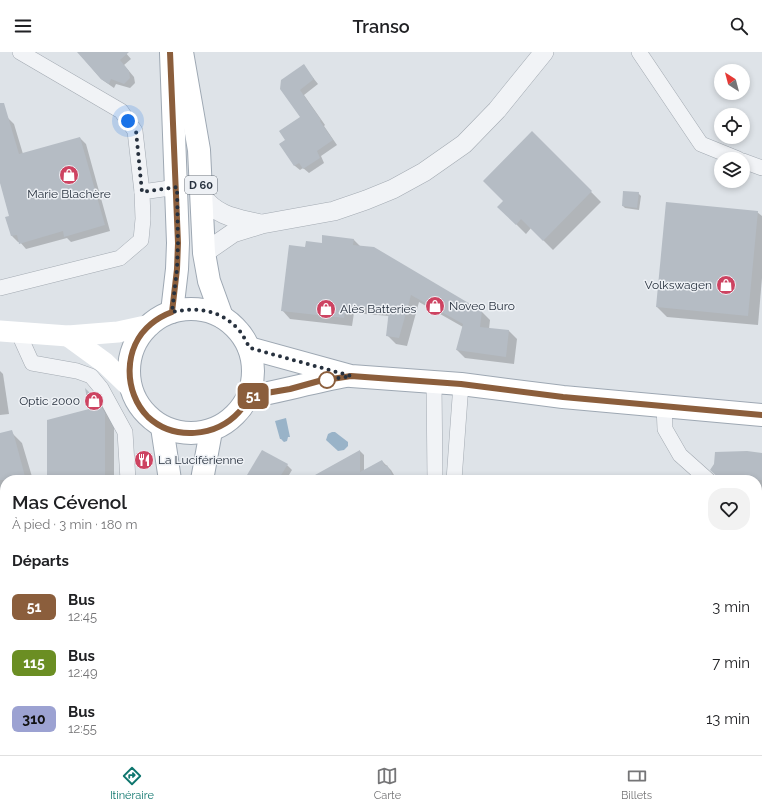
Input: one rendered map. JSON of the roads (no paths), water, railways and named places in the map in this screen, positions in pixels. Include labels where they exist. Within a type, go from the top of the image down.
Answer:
[{"type":"main road","name":"D 60","points":[[170,52],[177,187],[178,243],[177,269],[172,312]]},
{"type":"main road","name":"D 60","points":[[182,52],[199,150],[204,254],[209,281],[222,317]]},
{"type":"main road","points":[[189,309],[206,310],[222,317],[238,330],[250,348],[254,364],[253,381],[249,396],[240,411],[226,423],[211,431],[195,434],[178,432],[162,427],[148,417],[138,404],[131,388],[129,371],[131,354],[138,338],[150,325],[172,312],[189,309]]},
{"type":"main road","points":[[9,331],[68,336],[118,332],[150,325]]},
{"type":"main road","points":[[68,336],[105,363],[131,388]]},
{"type":"main road","points":[[250,348],[351,376],[461,384],[563,397],[762,415]]},
{"type":"main road","points":[[249,396],[290,389],[319,381],[351,376]]},
{"type":"main road","points":[[162,427],[169,475]]},
{"type":"main road","points":[[203,475],[211,431]]},
{"type":"street","points":[[0,286],[120,258],[141,240],[143,219],[136,131],[121,111],[20,52]]},
{"type":"street","points":[[204,254],[233,233],[262,224],[334,211],[393,189],[424,172],[464,144],[496,110],[544,52]]},
{"type":"street","points":[[639,52],[700,144],[720,152]]},
{"type":"street","points":[[750,164],[762,168]]},
{"type":"street","points":[[142,192],[177,187]]},
{"type":"street","points":[[202,196],[208,204],[226,216],[262,224]]},
{"type":"street","points":[[9,331],[32,363],[77,371],[91,376],[101,388],[125,432],[128,475]]},
{"type":"street","points":[[434,383],[436,475]]},
{"type":"street","points":[[454,475],[461,384]]},
{"type":"street","points":[[664,406],[665,429],[680,454],[703,475]]},
{"type":"water","points":[[286,418],[290,437],[288,437],[287,441],[284,442],[280,439],[275,421]]},
{"type":"water","points":[[335,432],[348,442],[348,446],[344,450],[338,451],[326,440],[328,434]]},
{"type":"place","name":"Marie Blachère","points":[[69,175]]},
{"type":"place","name":"Volkswagen","points":[[726,285]]},
{"type":"place","name":"Noveo Buro","points":[[435,306]]},
{"type":"place","name":"Alès Batteries","points":[[326,309]]},
{"type":"place","name":"Optic 2000","points":[[94,401]]},
{"type":"place","name":"La Luciférienne","points":[[144,460]]}]
